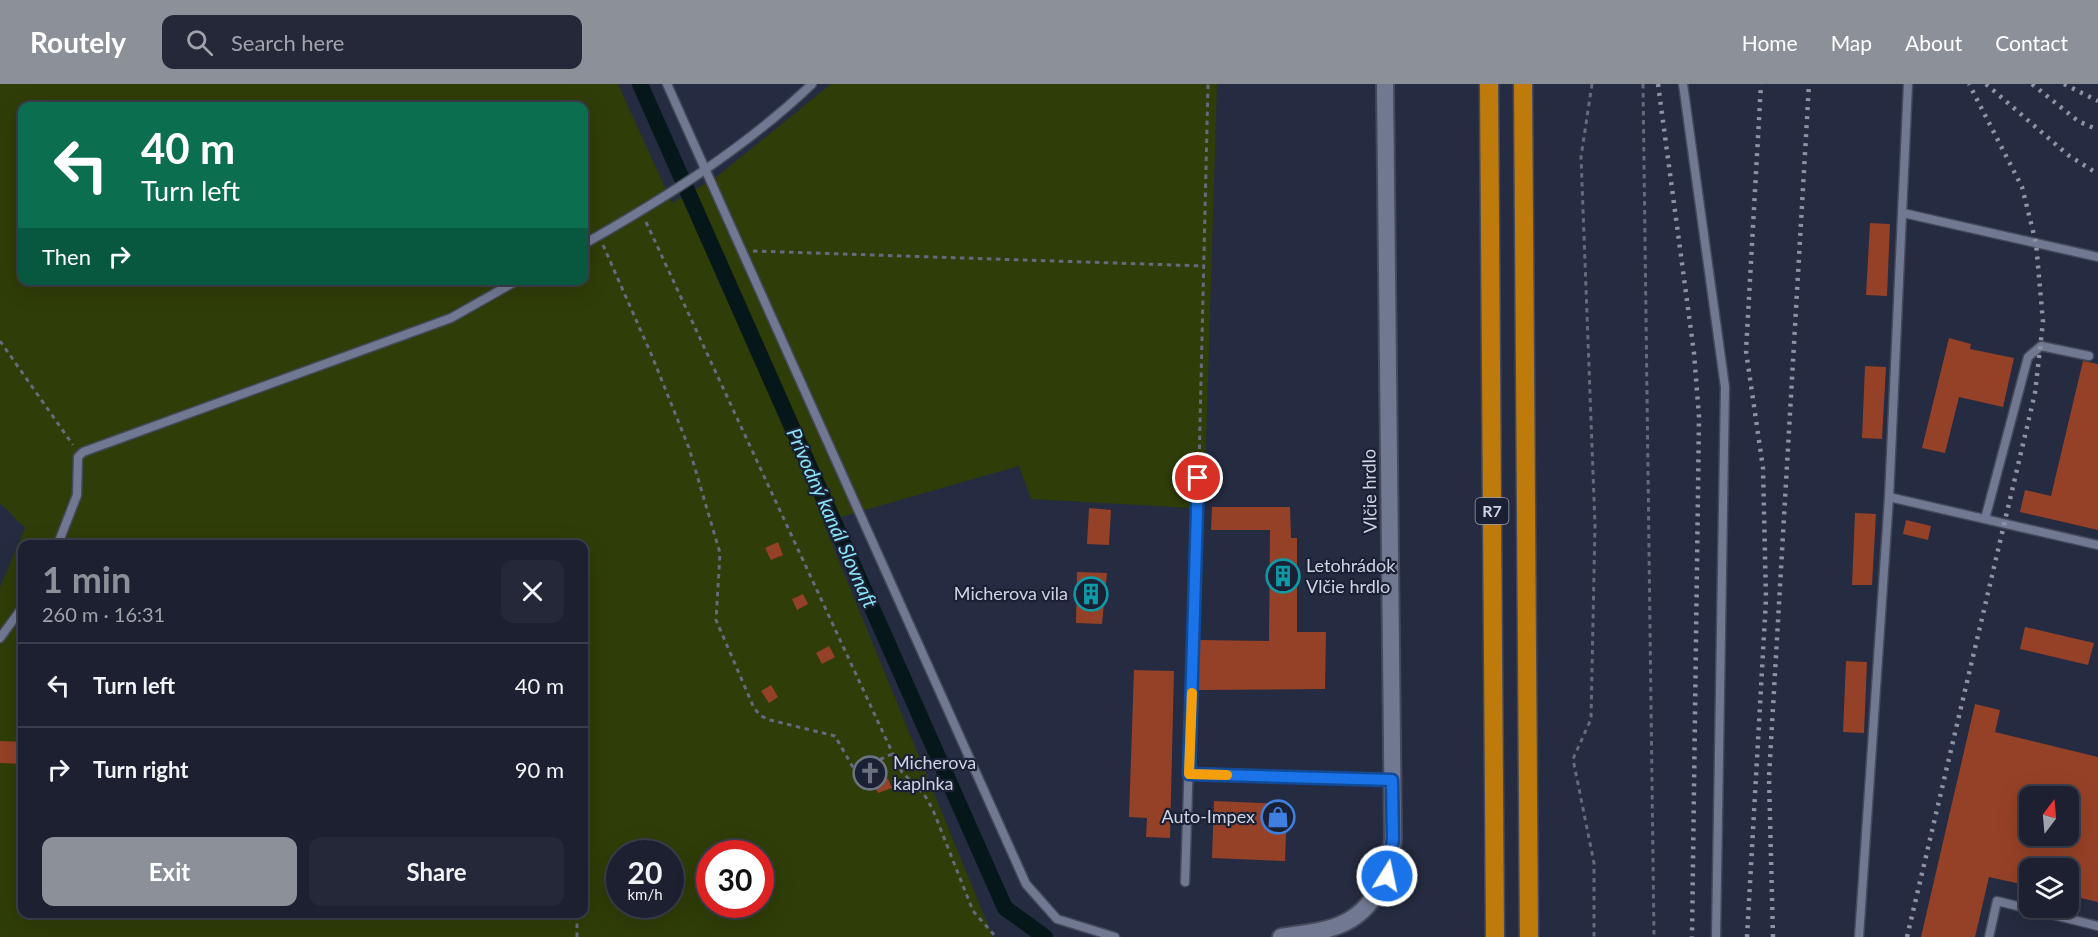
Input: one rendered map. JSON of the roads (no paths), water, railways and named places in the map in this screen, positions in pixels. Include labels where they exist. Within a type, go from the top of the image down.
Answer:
[{"type":"highway","name":"R7","points":[[1489,84],[1495,937]]},
{"type":"highway","name":"R7","points":[[1523,84],[1529,937]]},
{"type":"street","name":"Vlčie hrdlo","points":[[1281,937],[1333,928],[1368,905],[1387,876],[1390,861],[1392,780],[1385,84]]},
{"type":"lane","points":[[666,84],[700,175],[740,250],[1026,884],[1057,919],[1115,937]]},
{"type":"lane","points":[[588,242],[700,175],[780,114],[812,84]]},
{"type":"lane","points":[[1683,84],[1725,387],[1716,937]]},
{"type":"lane","points":[[1859,937],[1889,497],[1908,84]]},
{"type":"lane","points":[[1903,213],[2098,257]]},
{"type":"lane","points":[[60,540],[77,495],[79,454],[451,318],[509,285]]},
{"type":"lane","points":[[1985,519],[2028,357],[2041,346],[2089,356]]},
{"type":"lane","points":[[1185,882],[1198,478]]},
{"type":"lane","points":[[1889,497],[2098,545]]},
{"type":"lane","points":[[0,638],[18,613]]},
{"type":"lane","points":[[1189,774],[1392,780]]},
{"type":"lane","points":[[1989,937],[1997,901],[2098,926]]},
{"type":"waterway","name":"Prívodný kanál Slovnaft","points":[[640,84],[1005,908],[1045,937]]},
{"type":"railway","points":[[1658,84],[1694,353],[1699,417],[1692,937]]},
{"type":"railway","points":[[1747,937],[1766,599],[1763,468],[1746,351],[1761,84]]},
{"type":"railway","points":[[1773,937],[1769,777],[1809,84]]},
{"type":"railway","points":[[1907,937],[2035,393],[2043,322],[2036,243],[2022,187],[1969,84]]},
{"type":"railway","points":[[1986,84],[2068,155],[2098,174]]},
{"type":"railway","points":[[2032,84],[2078,121],[2098,130]]},
{"type":"railway","points":[[2064,84],[2098,101]]},
{"type":"place","name":"Letohrádok Vlčie hrdlo","points":[[1283,576]]},
{"type":"place","name":"Micherova vila","points":[[1091,594]]},
{"type":"place","name":"Micherova kaplnka","points":[[870,773]]},
{"type":"place","name":"Auto-Impex","points":[[1278,817]]}]
